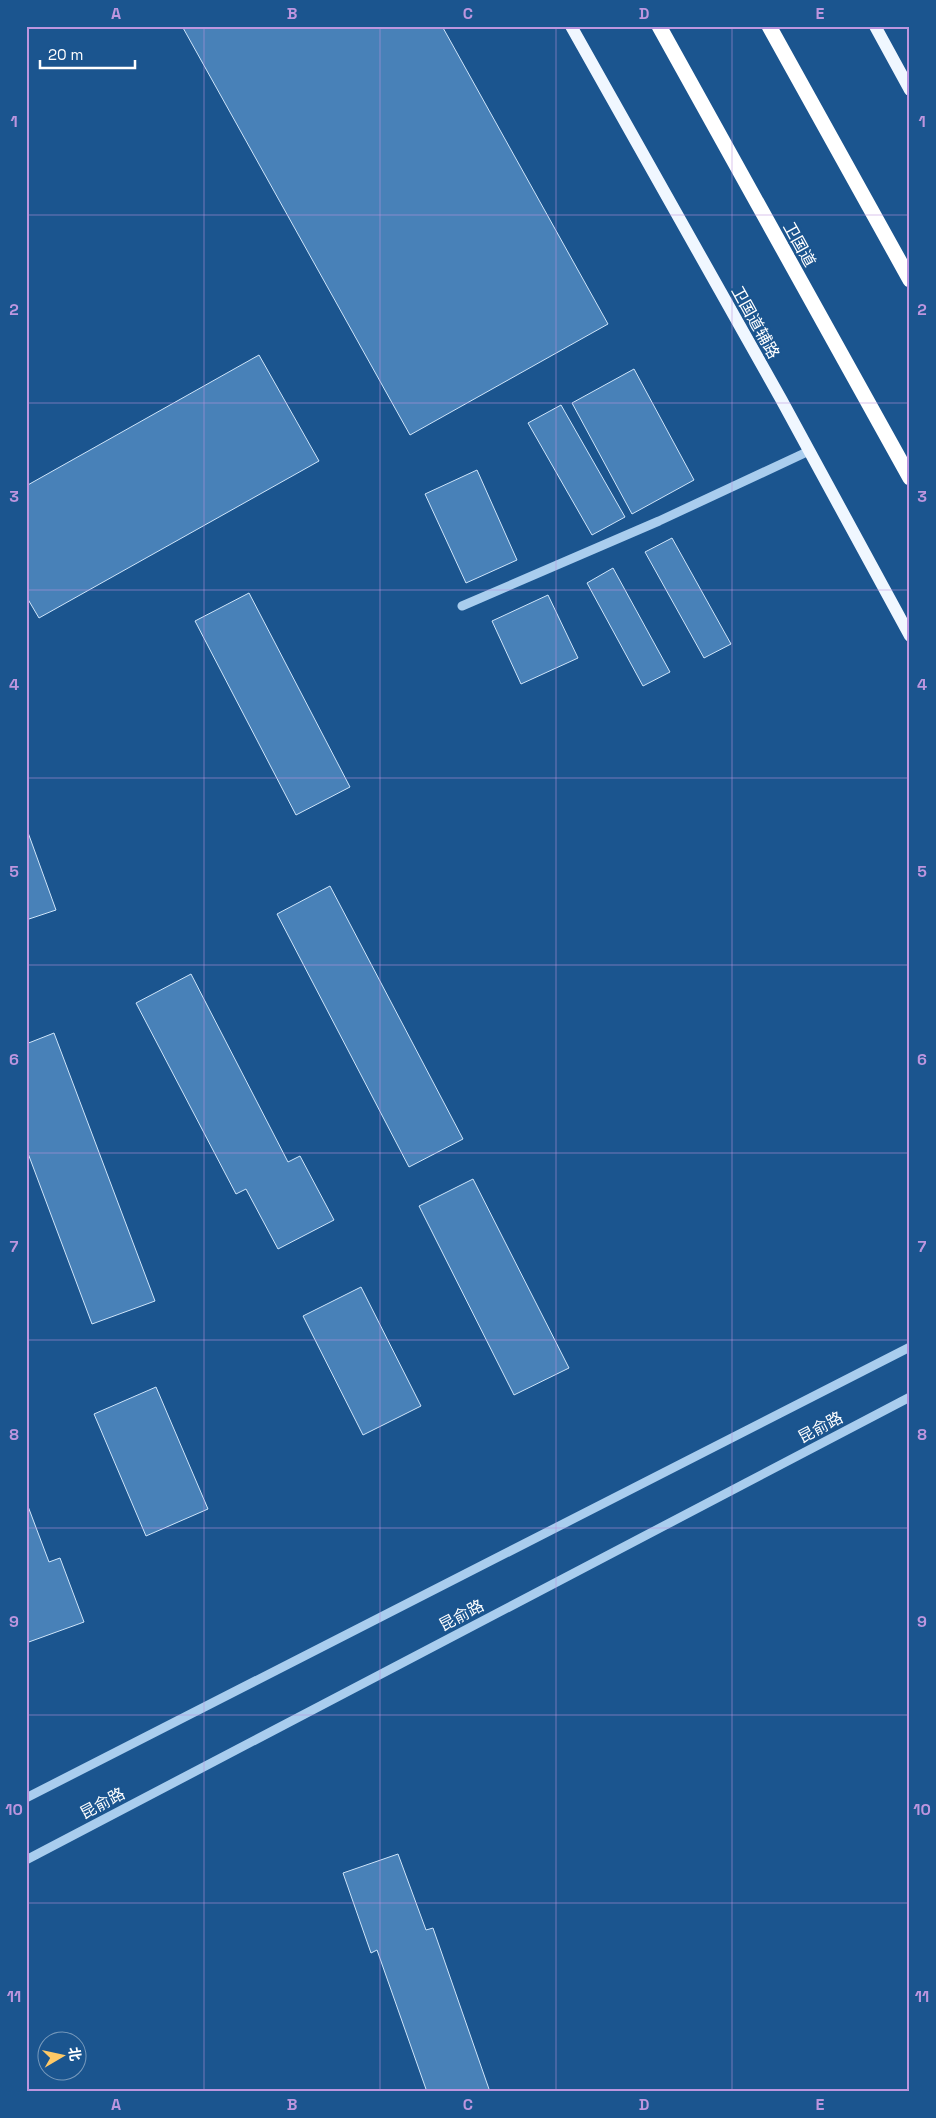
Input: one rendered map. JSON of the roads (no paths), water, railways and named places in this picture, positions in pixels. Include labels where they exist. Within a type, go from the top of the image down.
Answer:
[{"type":"highway","name":"卫国道","points":[[659,26],[910,478]]},
{"type":"highway","points":[[769,26],[910,280]]},
{"type":"main road","name":"卫国道辅路","points":[[570,26],[809,450],[910,636]]},
{"type":"main road","points":[[875,26],[910,90]]},
{"type":"street","points":[[462,606],[659,521],[809,450]]},
{"type":"street","name":"昆俞路","points":[[26,1798],[910,1347]]},
{"type":"street","name":"昆俞路","points":[[26,1860],[910,1397]]}]
